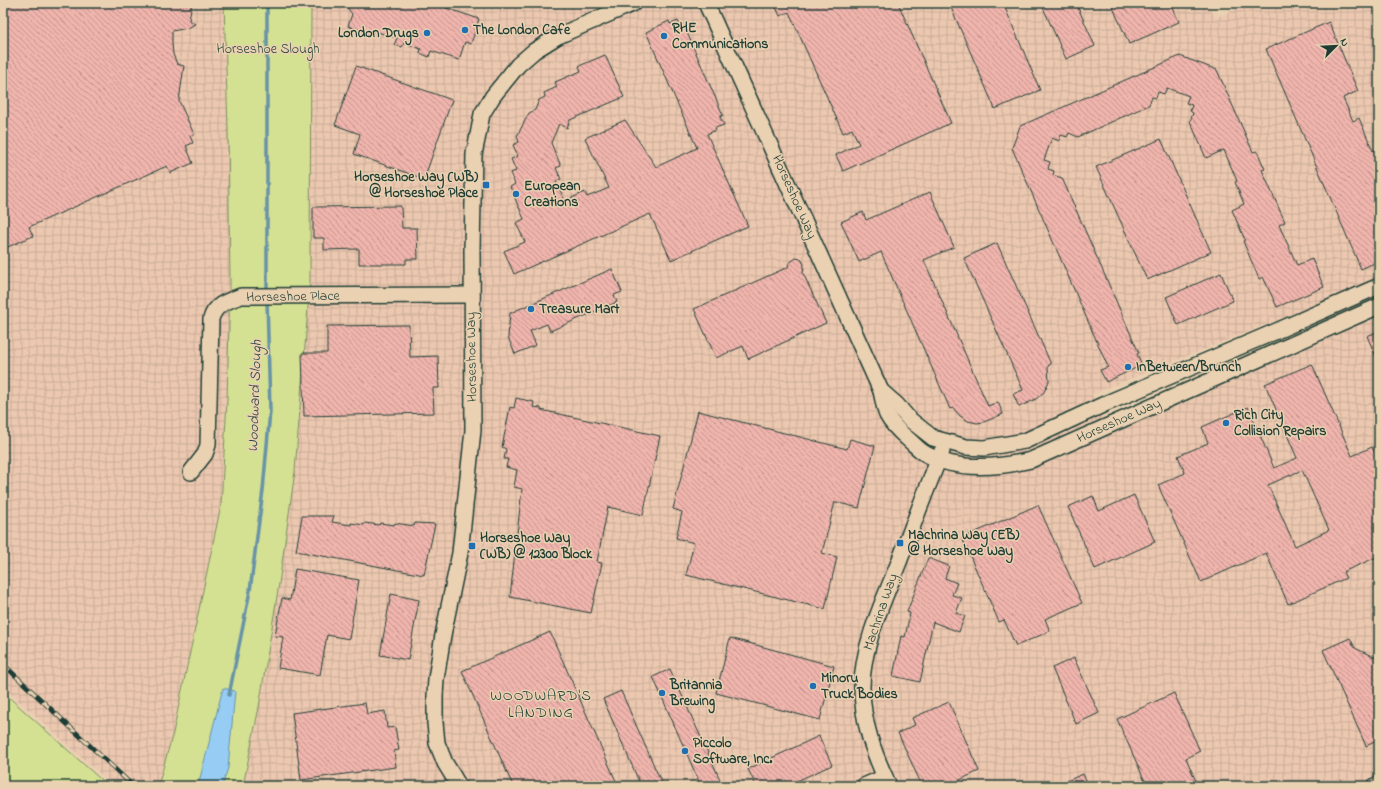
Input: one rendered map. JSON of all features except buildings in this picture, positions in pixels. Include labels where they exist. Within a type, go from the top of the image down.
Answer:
[{"type":"street","name":"Horseshoe Way","points":[[459,786],[445,764],[437,743],[435,723],[436,685],[446,621],[460,553],[473,430],[472,295],[474,154],[482,114],[506,79],[518,65],[534,51],[558,36],[634,3]]},
{"type":"street","name":"Horseshoe Way","points":[[706,3],[881,391],[887,415],[904,436],[920,450],[939,460],[964,465],[992,467],[1031,460],[1379,306]]},
{"type":"street","name":"Horseshoe Way","points":[[881,391],[922,430],[932,438],[946,443],[966,447],[984,448],[1025,441],[1107,403],[1171,377],[1379,286]]},
{"type":"street","name":"Horseshoe Place","points":[[191,472],[205,454],[208,445],[212,315],[215,310],[227,301],[241,296],[472,295]]},
{"type":"street","name":"Machrina Way","points":[[887,781],[875,757],[868,733],[862,693],[863,668],[879,612],[946,443]]},
{"type":"street","points":[[864,786],[887,781]]},
{"type":"street","points":[[1375,786],[1379,784]]},
{"type":"shaded area","points":[[3,3],[224,3],[228,130],[230,283],[227,401],[221,505],[173,733],[158,786],[114,786],[3,687]]},
{"type":"shaded area","points":[[311,3],[1208,3],[1215,18],[1250,3],[1379,3],[1379,278],[1343,294],[1092,394],[1107,433],[1379,313],[1379,776],[1357,786],[243,786],[259,707],[279,584],[295,471],[310,283]]},
{"type":"green space","name":"Horseshoe Slough","points":[[224,3],[311,3],[310,283],[295,471],[279,584],[259,707],[243,786],[158,786],[173,733],[221,505],[227,401],[230,283],[228,130]]},
{"type":"green space","points":[[3,692],[108,786],[3,786]]},
{"type":"water","points":[[223,688],[235,691],[228,768],[222,786],[198,786]]},
{"type":"waterway","name":"Woodward Slough","points":[[267,3],[267,292]]},
{"type":"waterway","name":"Woodward Slough","points":[[229,695],[250,591],[263,490],[270,411],[267,300]]},
{"type":"railway","points":[[3,664],[133,786]]},
{"type":"place","name":"The London Cafe","points":[[465,30]]},
{"type":"place","name":"London Drugs","points":[[427,33]]},
{"type":"place","name":"RHE Communications","points":[[664,36]]},
{"type":"place","name":"Horseshoe Way (WB) @ Horseshoe Place","points":[[486,185]]},
{"type":"place","name":"European Creations","points":[[516,194]]},
{"type":"place","name":"Treasure Mart","points":[[531,309]]},
{"type":"place","name":"InBetween/Brunch","points":[[1128,367]]},
{"type":"place","name":"Rich City Collision Repairs","points":[[1226,423]]},
{"type":"place","name":"Machrina Way (EB) @ Horseshoe Way","points":[[900,543]]},
{"type":"place","name":"Horseshoe Way (WB) @ 12300 Block","points":[[472,546]]},
{"type":"place","name":"Minoru Truck Bodies","points":[[813,686]]},
{"type":"place","name":"Britannia Brewing","points":[[662,693]]},
{"type":"place","name":"Piccolo Software, Inc.","points":[[685,751]]},
{"type":"district","name":"WOODWARD'S LANDING","points":[[541,704]]}]
